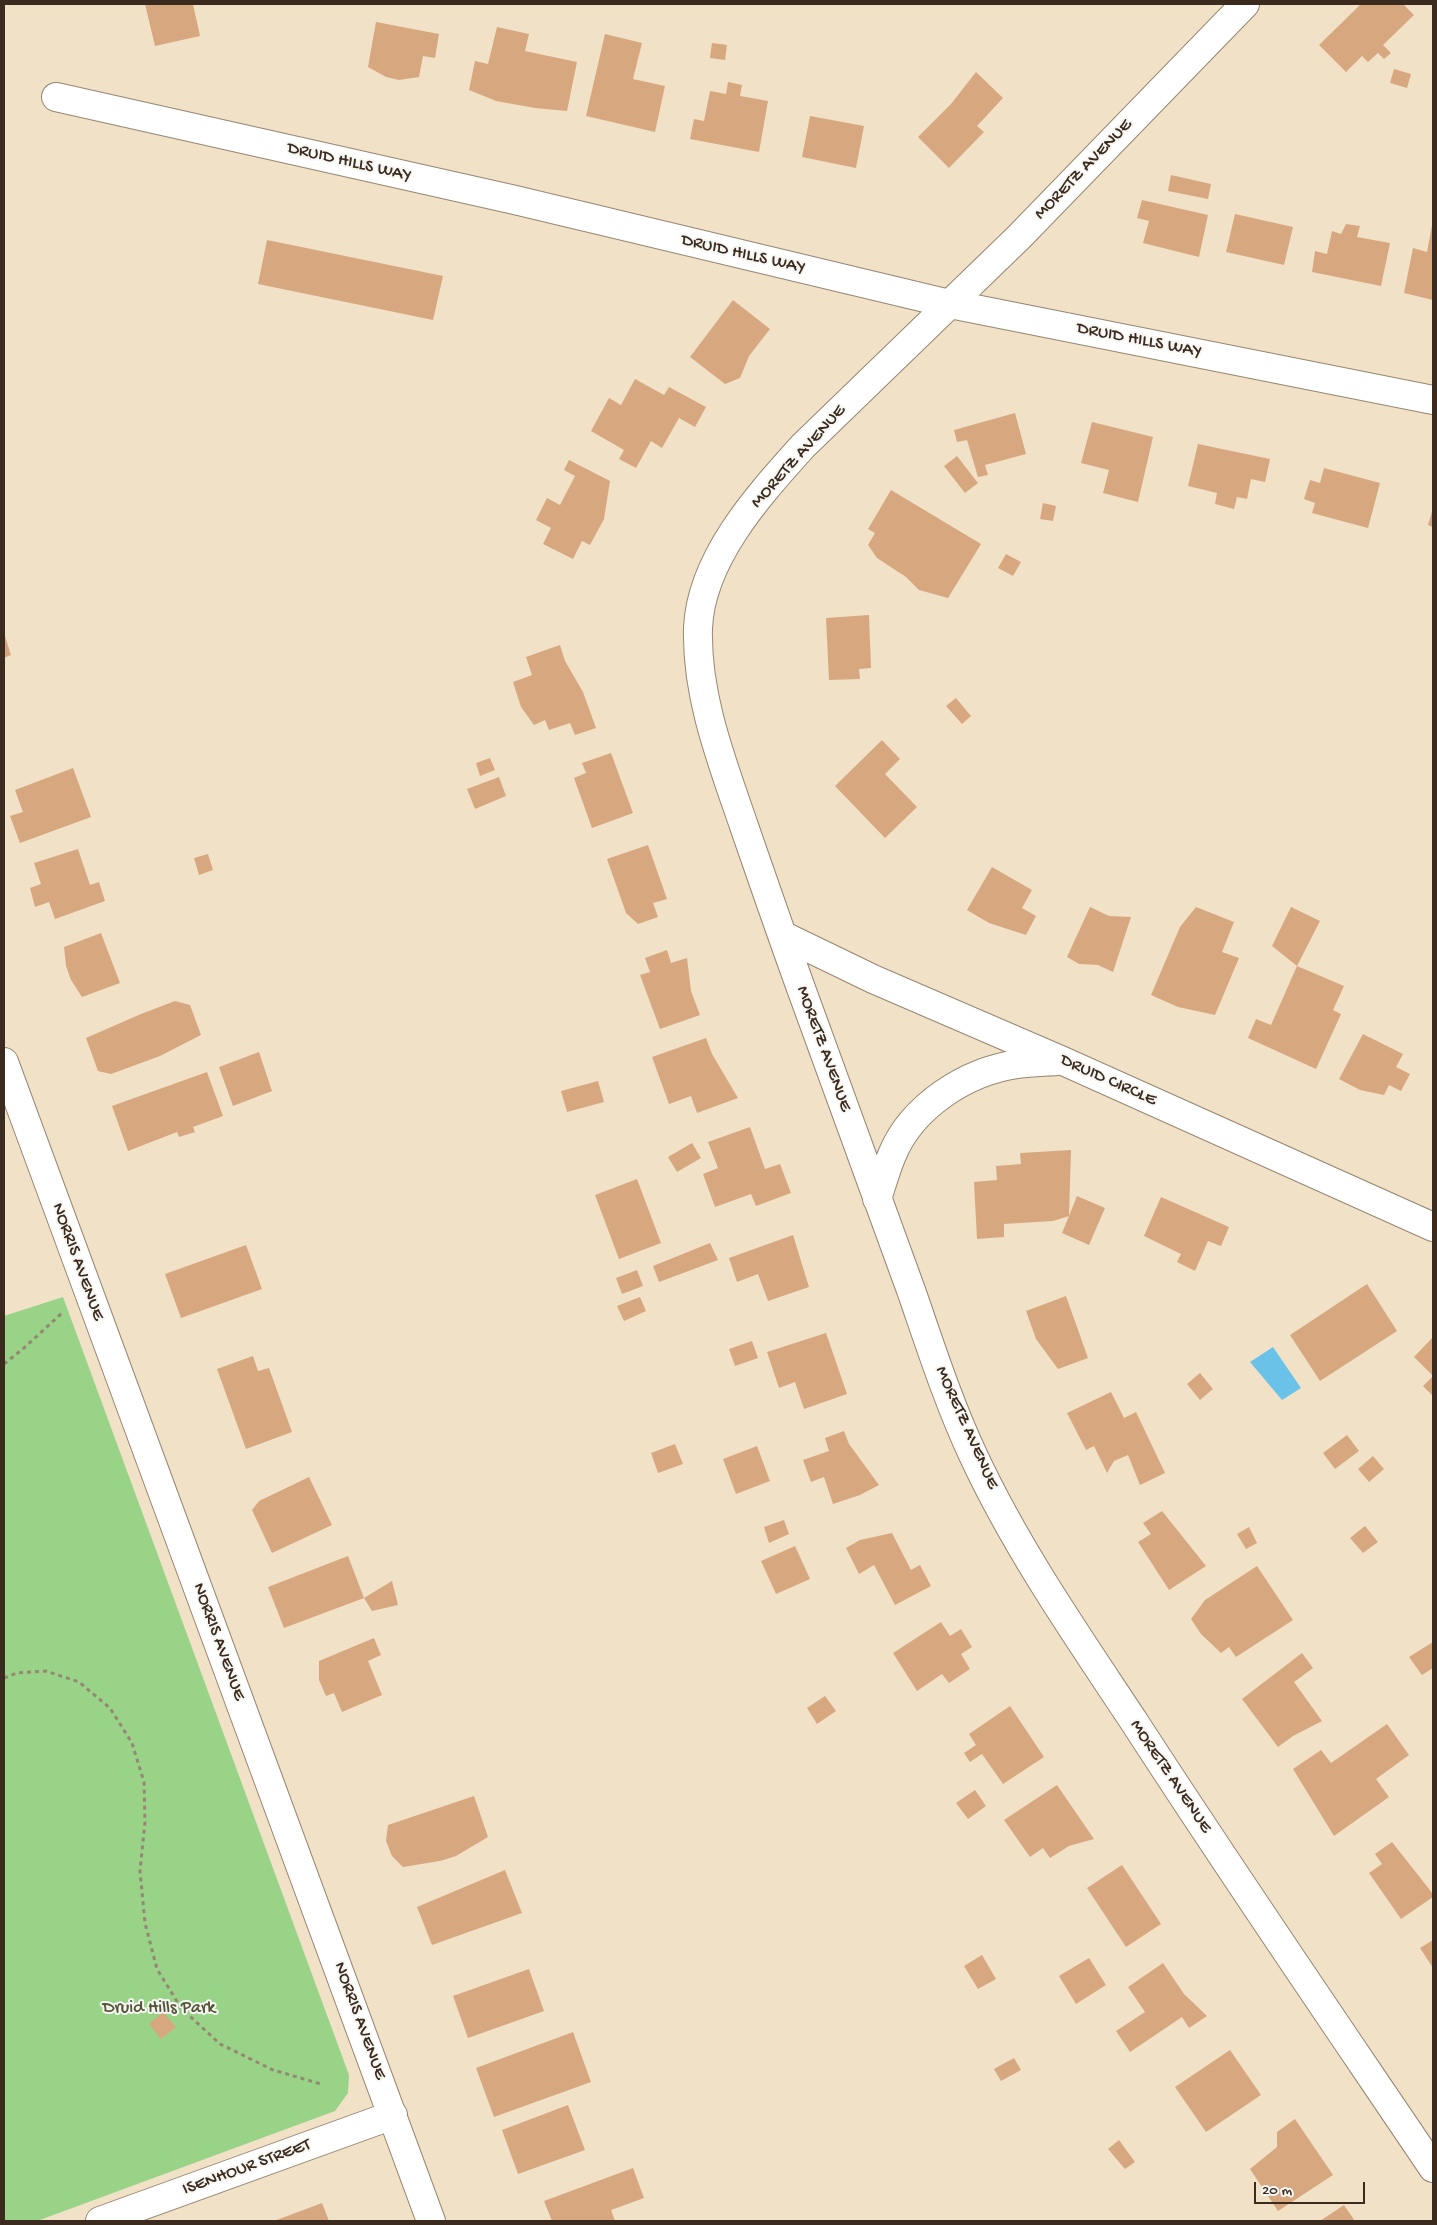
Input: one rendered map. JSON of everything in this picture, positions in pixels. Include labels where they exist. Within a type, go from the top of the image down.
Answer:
[{"type":"street","name":"MORETZ AVENUE","points":[[1245,4],[1025,230],[803,446],[775,478],[717,558],[703,592],[698,629],[702,679],[715,742],[782,935],[941,1375],[974,1456],[1028,1556],[1162,1765],[1433,2168]]},
{"type":"street","name":"DRUID HILLS WAY","points":[[56,97],[524,202],[950,304],[1433,400]]},
{"type":"street","name":"DRUID CIRCLE","points":[[782,935],[873,979],[1063,1061],[1433,1227]]},
{"type":"street","points":[[877,1199],[892,1154],[912,1122],[941,1095],[980,1074],[1018,1064],[1063,1061]]},
{"type":"street","name":"NORRIS AVENUE","points":[[4,1062],[431,2221]]},
{"type":"street","name":"ISENHOUR STREET","points":[[100,2221],[393,2115]]},
{"type":"path","points":[[4,1364],[66,1309]]},
{"type":"path","points":[[4,1678],[17,1673],[46,1671],[79,1682],[110,1708],[132,1743],[144,1782],[145,1822],[140,1871],[145,1924],[157,1970],[181,2008],[220,2044],[273,2070],[322,2084]]},
{"type":"green space","name":"Druid Hills Park","points":[[63,1297],[349,2075],[348,2093],[335,2111],[37,2221],[4,2221],[4,1316]]},
{"type":"water","points":[[1273,1347],[1301,1388],[1282,1400],[1250,1362]]},
{"type":"building","points":[[145,4],[193,4],[200,36],[155,46]]},
{"type":"building","points":[[1361,4],[1403,4],[1414,15],[1383,45],[1391,53],[1384,59],[1378,53],[1368,62],[1362,56],[1346,72],[1319,45]]},
{"type":"building","points":[[376,22],[439,34],[435,58],[423,56],[419,77],[399,80],[386,77],[368,67]]},
{"type":"building","points":[[497,27],[529,34],[525,51],[577,62],[567,111],[496,101],[469,90],[475,61],[488,64]]},
{"type":"building","points":[[605,34],[642,43],[633,79],[665,86],[655,132],[586,116]]},
{"type":"building","points":[[712,43],[727,45],[725,60],[710,58]]},
{"type":"building","points":[[1394,69],[1411,74],[1407,88],[1390,83]]},
{"type":"building","points":[[976,72],[1003,98],[977,126],[984,132],[949,168],[918,137],[951,104]]},
{"type":"building","points":[[728,82],[742,85],[740,96],[768,101],[759,152],[690,139],[694,119],[704,121],[710,91],[726,94]]},
{"type":"building","points":[[810,116],[864,126],[856,168],[802,157]]},
{"type":"building","points":[[1171,175],[1211,184],[1208,199],[1168,191]]},
{"type":"building","points":[[1142,200],[1208,215],[1199,257],[1143,243],[1149,221],[1137,218]]},
{"type":"building","points":[[1235,214],[1293,227],[1284,265],[1226,252]]},
{"type":"building","points":[[1346,224],[1360,226],[1357,237],[1390,243],[1381,286],[1312,272],[1315,251],[1327,254],[1332,231],[1341,234]]},
{"type":"building","points":[[1432,225],[1433,300],[1404,293],[1413,248],[1427,252]]},
{"type":"building","points":[[267,240],[443,276],[433,320],[258,284]]},
{"type":"building","points":[[733,300],[770,329],[749,356],[740,378],[725,384],[690,357]]},
{"type":"building","points":[[635,379],[664,395],[669,387],[706,407],[695,427],[679,418],[662,448],[651,441],[636,468],[619,459],[624,450],[591,431],[609,398],[621,405]]},
{"type":"building","points":[[1015,413],[1026,454],[985,465],[988,475],[978,477],[967,440],[957,442],[954,430]]},
{"type":"building","points":[[1092,422],[1153,437],[1138,502],[1103,493],[1109,470],[1081,463]]},
{"type":"building","points":[[1198,444],[1270,459],[1265,482],[1251,479],[1247,499],[1237,497],[1234,509],[1215,504],[1217,493],[1188,486]]},
{"type":"building","points":[[957,456],[978,483],[965,493],[944,466]]},
{"type":"building","points":[[569,460],[610,481],[604,519],[590,545],[582,541],[573,559],[543,544],[551,528],[536,520],[547,498],[560,505],[575,476],[564,470]]},
{"type":"building","points":[[1324,468],[1380,483],[1368,528],[1312,513],[1315,503],[1304,499],[1310,480],[1320,483]]},
{"type":"building","points":[[891,490],[981,544],[948,598],[919,590],[906,577],[877,558],[868,545],[875,533],[868,529]]},
{"type":"building","points":[[1043,503],[1056,506],[1053,521],[1040,519]]},
{"type":"building","points":[[1433,508],[1433,527],[1428,525]]},
{"type":"building","points":[[1006,554],[1021,562],[1013,576],[998,568]]},
{"type":"building","points":[[869,615],[871,668],[859,669],[860,679],[829,680],[826,618]]},
{"type":"building","points":[[4,633],[11,655],[4,658]]},
{"type":"building","points":[[560,645],[565,661],[583,692],[596,728],[575,735],[570,723],[549,730],[545,720],[534,725],[521,707],[513,682],[532,675],[526,657]]},
{"type":"building","points":[[956,698],[971,716],[962,724],[946,706]]},
{"type":"building","points":[[882,740],[900,759],[885,774],[917,807],[885,838],[835,786]]},
{"type":"building","points":[[611,753],[633,813],[592,828],[574,778],[586,773],[582,763]]},
{"type":"building","points":[[490,758],[495,770],[480,776],[476,763]]},
{"type":"building","points":[[73,768],[91,817],[20,843],[10,816],[23,812],[15,790]]},
{"type":"building","points":[[499,777],[506,796],[475,809],[467,789]]},
{"type":"building","points":[[648,845],[667,899],[653,903],[658,917],[638,924],[626,913],[607,859]]},
{"type":"building","points":[[78,849],[90,885],[99,882],[105,901],[55,919],[49,902],[35,907],[30,888],[41,884],[34,863]]},
{"type":"building","points":[[208,854],[213,870],[199,875],[194,858]]},
{"type":"building","points":[[992,867],[1032,890],[1022,908],[1036,916],[1026,935],[989,923],[967,910]]},
{"type":"building","points":[[1090,907],[1109,916],[1131,917],[1113,972],[1098,965],[1079,964],[1067,957]]},
{"type":"building","points":[[1196,907],[1234,922],[1222,952],[1239,958],[1215,1015],[1178,1007],[1151,995],[1180,927]]},
{"type":"building","points":[[1291,907],[1320,921],[1297,966],[1272,946]]},
{"type":"building","points":[[101,933],[120,983],[82,997],[71,980],[66,966],[64,947]]},
{"type":"building","points":[[667,950],[671,963],[687,958],[691,991],[700,1015],[660,1029],[640,975],[650,972],[645,958]]},
{"type":"building","points":[[1297,966],[1344,986],[1333,1010],[1341,1014],[1316,1069],[1248,1038],[1256,1019],[1271,1025]]},
{"type":"building","points":[[175,1001],[190,1005],[201,1035],[160,1056],[111,1074],[98,1071],[86,1038]]},
{"type":"building","points":[[1363,1034],[1403,1054],[1396,1067],[1410,1074],[1401,1091],[1389,1085],[1384,1095],[1360,1090],[1339,1079]]},
{"type":"building","points":[[706,1038],[712,1054],[738,1098],[697,1113],[691,1096],[669,1104],[652,1057]]},
{"type":"building","points":[[259,1052],[272,1091],[233,1106],[219,1067]]},
{"type":"building","points":[[207,1072],[223,1116],[193,1127],[195,1132],[179,1137],[177,1132],[128,1151],[112,1106]]},
{"type":"building","points":[[598,1081],[604,1102],[567,1112],[561,1091]]},
{"type":"building","points":[[750,1127],[765,1169],[780,1164],[791,1193],[756,1206],[751,1194],[715,1207],[703,1174],[718,1168],[708,1142]]},
{"type":"building","points":[[692,1143],[701,1158],[677,1172],[668,1157]]},
{"type":"building","points":[[1071,1150],[1069,1216],[1053,1221],[1004,1224],[1004,1237],[977,1239],[974,1182],[997,1180],[996,1166],[1021,1164],[1020,1153]]},
{"type":"building","points":[[637,1179],[661,1243],[619,1259],[595,1195]]},
{"type":"building","points":[[1077,1196],[1105,1208],[1089,1245],[1062,1233]]},
{"type":"building","points":[[1161,1197],[1229,1227],[1221,1246],[1208,1241],[1195,1271],[1177,1262],[1181,1254],[1144,1236]]},
{"type":"building","points":[[793,1235],[809,1287],[768,1301],[758,1274],[737,1282],[729,1258]]},
{"type":"building","points":[[710,1243],[718,1260],[659,1282],[653,1266]]},
{"type":"building","points":[[246,1245],[262,1289],[181,1318],[165,1274]]},
{"type":"building","points":[[637,1270],[643,1286],[622,1294],[616,1278]]},
{"type":"building","points":[[1367,1284],[1397,1331],[1320,1381],[1290,1335]]},
{"type":"building","points":[[1066,1296],[1088,1358],[1058,1369],[1036,1339],[1026,1311]]},
{"type":"building","points":[[640,1297],[646,1311],[624,1321],[617,1306]]},
{"type":"building","points":[[826,1333],[847,1394],[804,1409],[795,1382],[779,1388],[767,1352]]},
{"type":"building","points":[[1433,1337],[1433,1376],[1414,1357]]},
{"type":"building","points":[[752,1341],[758,1358],[735,1366],[729,1349]]},
{"type":"building","points":[[253,1356],[258,1371],[269,1368],[292,1432],[246,1449],[217,1369]]},
{"type":"building","points":[[1200,1373],[1213,1389],[1200,1400],[1187,1384]]},
{"type":"building","points":[[1433,1376],[1433,1396],[1423,1386]]},
{"type":"building","points":[[1111,1392],[1124,1418],[1136,1412],[1165,1473],[1140,1485],[1128,1455],[1114,1461],[1107,1473],[1094,1446],[1086,1450],[1067,1413]]},
{"type":"building","points":[[844,1431],[849,1444],[879,1485],[860,1495],[833,1504],[824,1477],[811,1482],[803,1460],[829,1451],[825,1438]]},
{"type":"building","points":[[1347,1435],[1359,1451],[1335,1469],[1323,1453]]},
{"type":"building","points":[[675,1444],[683,1464],[658,1473],[651,1453]]},
{"type":"building","points":[[757,1446],[770,1481],[736,1494],[723,1459]]},
{"type":"building","points":[[1373,1456],[1384,1469],[1369,1482],[1358,1469]]},
{"type":"building","points":[[309,1477],[332,1525],[272,1553],[252,1510],[259,1501]]},
{"type":"building","points":[[1162,1511],[1206,1566],[1169,1590],[1138,1542],[1151,1534],[1143,1523]]},
{"type":"building","points":[[784,1520],[789,1534],[769,1543],[764,1527]]},
{"type":"building","points":[[1365,1526],[1378,1542],[1363,1553],[1350,1538]]},
{"type":"building","points":[[1249,1527],[1257,1543],[1246,1549],[1237,1534]]},
{"type":"building","points":[[892,1533],[911,1570],[920,1565],[931,1586],[895,1605],[874,1565],[859,1574],[846,1548],[860,1540]]},
{"type":"building","points":[[795,1546],[810,1579],[776,1594],[761,1561]]},
{"type":"building","points":[[348,1556],[364,1598],[284,1628],[268,1587]]},
{"type":"building","points":[[1257,1566],[1293,1620],[1236,1657],[1229,1647],[1221,1653],[1201,1634],[1191,1619],[1205,1600]]},
{"type":"building","points":[[392,1581],[398,1605],[372,1611],[364,1598]]},
{"type":"building","points":[[941,1622],[950,1636],[961,1629],[972,1647],[961,1654],[970,1669],[949,1683],[942,1674],[917,1691],[893,1653]]},
{"type":"building","points":[[374,1638],[381,1655],[368,1661],[382,1695],[342,1712],[334,1693],[326,1696],[319,1680],[319,1661]]},
{"type":"building","points":[[1433,1642],[1433,1668],[1422,1675],[1409,1657]]},
{"type":"building","points":[[1302,1653],[1313,1668],[1294,1682],[1322,1721],[1293,1736],[1278,1747],[1242,1699]]},
{"type":"building","points":[[825,1696],[836,1711],[817,1724],[807,1708]]},
{"type":"building","points":[[1010,1706],[1044,1757],[1003,1784],[982,1754],[970,1762],[964,1753],[976,1745],[969,1734]]},
{"type":"building","points":[[1387,1724],[1409,1755],[1376,1779],[1389,1797],[1334,1836],[1293,1769],[1321,1750],[1331,1763]]},
{"type":"building","points":[[1057,1785],[1094,1839],[1069,1846],[1050,1858],[1043,1848],[1030,1857],[1004,1820]]},
{"type":"building","points":[[975,1790],[986,1806],[968,1819],[956,1803]]},
{"type":"building","points":[[474,1796],[488,1837],[456,1856],[440,1861],[403,1867],[392,1856],[386,1841],[388,1825]]},
{"type":"building","points":[[1392,1842],[1433,1894],[1433,1897],[1401,1919],[1369,1873],[1382,1864],[1375,1854]]},
{"type":"building","points":[[1122,1865],[1161,1924],[1126,1947],[1087,1888]]},
{"type":"building","points":[[505,1870],[522,1913],[432,1945],[417,1907]]},
{"type":"building","points":[[1433,1940],[1433,1968],[1420,1948]]},
{"type":"building","points":[[982,1955],[996,1979],[978,1989],[964,1966]]},
{"type":"building","points":[[1089,1958],[1106,1985],[1076,2004],[1059,1976]]},
{"type":"building","points":[[1163,1963],[1184,1994],[1207,2016],[1189,2028],[1182,2017],[1130,2052],[1116,2031],[1145,2012],[1128,1987]]},
{"type":"building","points":[[529,1969],[544,2011],[468,2038],[453,1996]]},
{"type":"building","points":[[163,2012],[176,2027],[161,2039],[149,2024]]},
{"type":"building","points":[[573,2032],[591,2082],[494,2117],[476,2068]]},
{"type":"building","points":[[1230,2050],[1261,2095],[1206,2132],[1175,2087]]},
{"type":"building","points":[[1014,2058],[1021,2070],[1001,2081],[994,2069]]},
{"type":"building","points":[[568,2105],[585,2150],[518,2174],[502,2130]]},
{"type":"building","points":[[1295,2119],[1333,2175],[1278,2211],[1250,2169],[1277,2147],[1277,2132]]},
{"type":"building","points":[[1119,2140],[1135,2162],[1125,2169],[1108,2149]]},
{"type":"building","points":[[633,2168],[644,2198],[611,2210],[615,2221],[552,2221],[544,2201]]},
{"type":"building","points":[[322,2203],[329,2221],[274,2221]]},
{"type":"building","points":[[1344,2205],[1355,2221],[1320,2221]]}]
